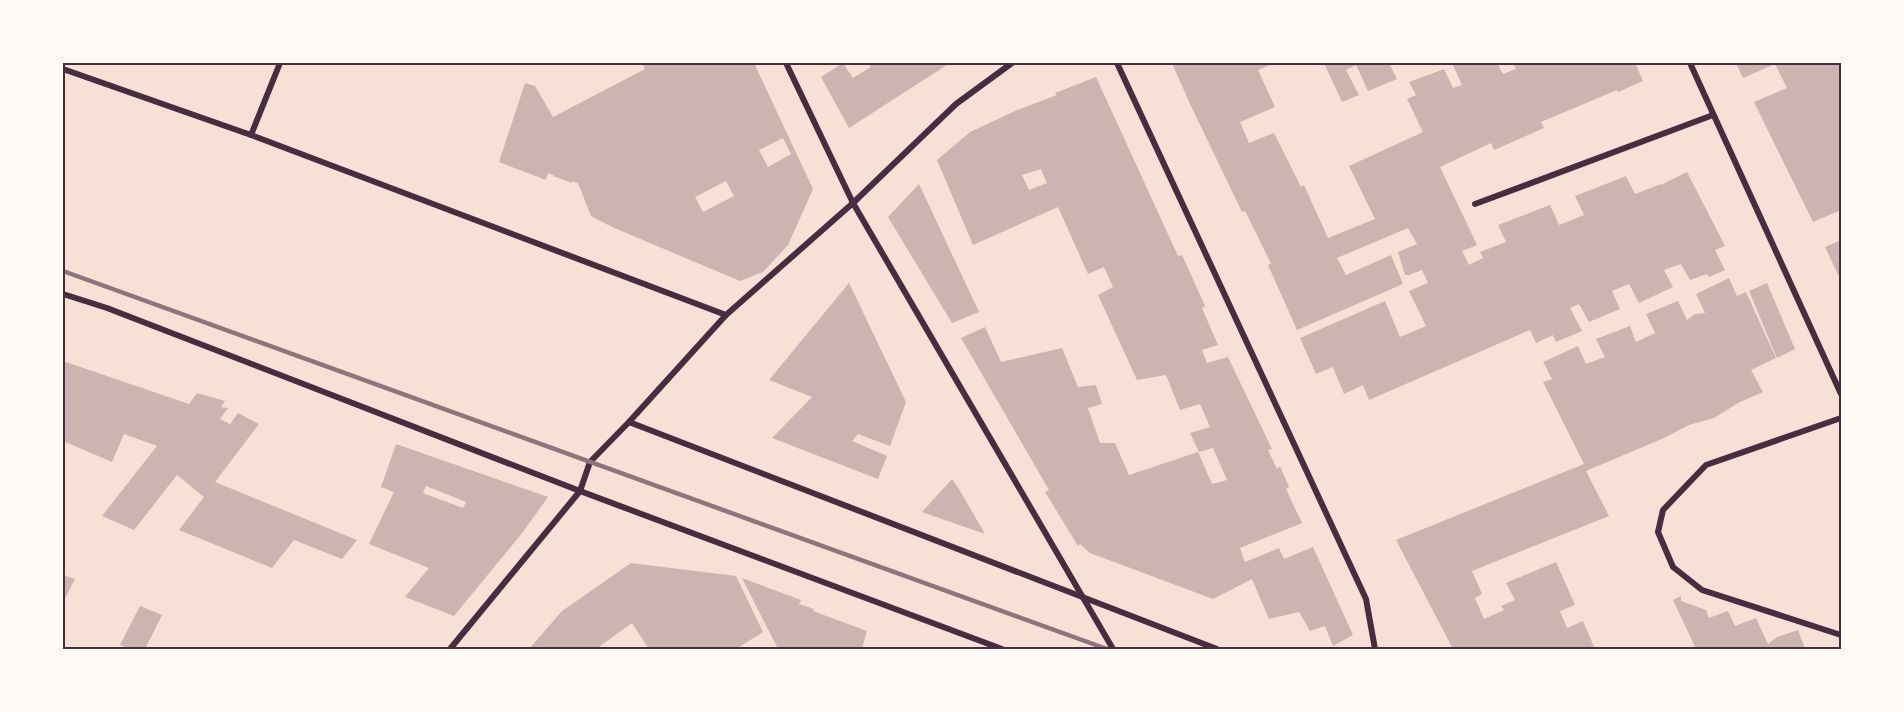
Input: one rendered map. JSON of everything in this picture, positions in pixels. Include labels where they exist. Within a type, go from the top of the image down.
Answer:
[{"type":"street","points":[[251,135],[280,63]]},
{"type":"street","points":[[786,63],[853,203],[1113,649]]},
{"type":"street","points":[[450,649],[580,491],[590,462],[726,315],[853,203],[956,104],[1012,63]]},
{"type":"street","points":[[1117,63],[1366,599],[1375,649]]},
{"type":"street","points":[[1690,63],[1841,394]]},
{"type":"street","points":[[63,69],[251,135],[726,315]]},
{"type":"street","points":[[1475,204],[1713,115]]},
{"type":"street","points":[[63,294],[107,308],[580,491],[1002,649]]},
{"type":"street","points":[[1841,418],[1706,465],[1663,510],[1658,532],[1673,567],[1702,590],[1841,635]]},
{"type":"street","points":[[629,422],[1217,649]]},
{"type":"building","points":[[642,63],[754,63],[813,189],[788,245],[763,272],[740,281],[591,216],[578,183],[572,181],[572,183],[548,173],[546,180],[499,162],[525,83],[535,86],[553,117],[645,69]],"holes":[[[783,138],[791,154],[768,167],[759,150]],[[726,181],[734,196],[703,212],[695,197]]]},
{"type":"building","points":[[843,63],[853,78],[871,67],[868,63],[950,63],[849,128],[821,77]]},
{"type":"building","points":[[1172,63],[1274,63],[1258,70],[1275,107],[1240,122],[1249,143],[1274,133],[1301,187],[1304,185],[1328,238],[1375,219],[1349,166],[1423,132],[1407,99],[1416,95],[1409,82],[1444,69],[1453,88],[1462,85],[1452,63],[1497,63],[1503,74],[1516,69],[1513,63],[1635,63],[1643,81],[1541,122],[1544,128],[1494,150],[1491,143],[1440,167],[1477,245],[1462,251],[1469,265],[1483,258],[1480,252],[1506,242],[1498,225],[1550,205],[1559,225],[1584,215],[1575,196],[1626,176],[1635,194],[1661,185],[1687,172],[1725,246],[1715,250],[1725,270],[1709,277],[1707,274],[1690,280],[1681,264],[1664,270],[1673,287],[1639,303],[1629,284],[1612,291],[1620,309],[1589,322],[1579,304],[1570,308],[1582,331],[1556,342],[1553,335],[1536,343],[1530,330],[1369,400],[1363,385],[1344,394],[1333,367],[1316,374],[1300,338],[1385,301],[1400,337],[1426,326],[1409,291],[1428,283],[1422,270],[1405,275],[1398,252],[1417,244],[1408,228],[1337,258],[1346,275],[1391,255],[1403,284],[1297,330],[1268,265],[1271,264],[1245,211],[1242,212]]},
{"type":"building","points":[[1324,63],[1389,63],[1397,79],[1368,91],[1356,65],[1346,70],[1359,95],[1342,102]]},
{"type":"building","points":[[1736,63],[1841,63],[1841,210],[1813,222],[1754,102],[1787,88],[1775,64],[1743,78]]},
{"type":"building","points":[[1096,77],[1178,256],[1182,255],[1205,306],[1202,308],[1218,345],[1202,350],[1207,363],[1228,357],[1272,449],[1268,450],[1277,469],[1280,466],[1289,487],[1286,489],[1302,523],[1240,548],[1245,562],[1279,548],[1284,559],[1313,547],[1353,635],[1333,646],[1325,626],[1310,631],[1299,612],[1269,619],[1252,579],[1213,599],[1090,553],[1080,544],[1078,546],[1045,492],[1049,490],[961,338],[985,327],[1001,362],[1062,348],[1078,387],[1096,385],[1102,404],[1088,408],[1100,443],[1115,443],[1129,475],[1198,452],[1212,484],[1227,480],[1213,448],[1199,452],[1190,433],[1210,427],[1200,404],[1180,410],[1166,375],[1137,380],[1098,295],[1113,287],[1104,267],[1088,274],[1058,207],[973,245],[937,160],[970,132],[1057,95],[1055,93]],"holes":[[[1041,169],[1047,183],[1029,190],[1022,175]]]},
{"type":"building","points":[[919,184],[979,312],[952,323],[888,217]]},
{"type":"building","points":[[1841,240],[1841,281],[1825,247]]},
{"type":"building","points":[[1729,278],[1737,296],[1746,292],[1776,358],[1751,370],[1763,392],[1738,403],[1714,418],[1689,425],[1586,471],[1609,516],[1472,571],[1482,594],[1475,598],[1484,619],[1504,610],[1501,606],[1515,600],[1506,583],[1556,562],[1575,605],[1560,611],[1567,628],[1583,621],[1595,649],[1453,649],[1396,540],[1584,464],[1543,382],[1552,379],[1543,362],[1578,346],[1586,364],[1605,357],[1596,339],[1630,326],[1636,342],[1655,333],[1646,314],[1678,301],[1687,320],[1695,314],[1705,313],[1696,294]]},
{"type":"building","points":[[849,283],[906,402],[890,446],[858,434],[852,441],[887,456],[878,479],[772,438],[812,397],[769,380]]},
{"type":"building","points":[[1767,283],[1795,349],[1777,358],[1749,291]]},
{"type":"building","points":[[63,361],[189,404],[197,393],[225,401],[221,407],[228,408],[220,419],[230,424],[238,413],[259,424],[215,482],[357,540],[342,559],[294,540],[272,568],[179,530],[204,497],[177,475],[134,530],[102,516],[157,446],[124,434],[112,462],[63,441]]},
{"type":"building","points":[[396,444],[548,497],[523,532],[454,616],[405,597],[429,568],[369,544],[394,492],[381,487]],"holes":[[[426,486],[466,502],[463,508],[423,493]]]},
{"type":"building","points":[[952,479],[959,489],[985,534],[922,512]]},
{"type":"building","points":[[631,563],[736,576],[763,632],[736,649],[649,649],[632,623],[600,646],[602,649],[529,649],[562,611]]},
{"type":"building","points":[[63,575],[75,579],[63,602]]},
{"type":"building","points":[[742,578],[801,600],[799,604],[814,609],[813,611],[867,631],[862,649],[778,649]]},
{"type":"building","points":[[1681,596],[1681,601],[1706,610],[1709,618],[1728,611],[1735,626],[1756,618],[1768,644],[1777,637],[1798,630],[1805,649],[1696,649],[1673,600]]},
{"type":"building","points":[[140,606],[162,615],[145,649],[131,649],[120,645]]},
{"type":"railway","points":[[63,271],[1107,649]]}]
